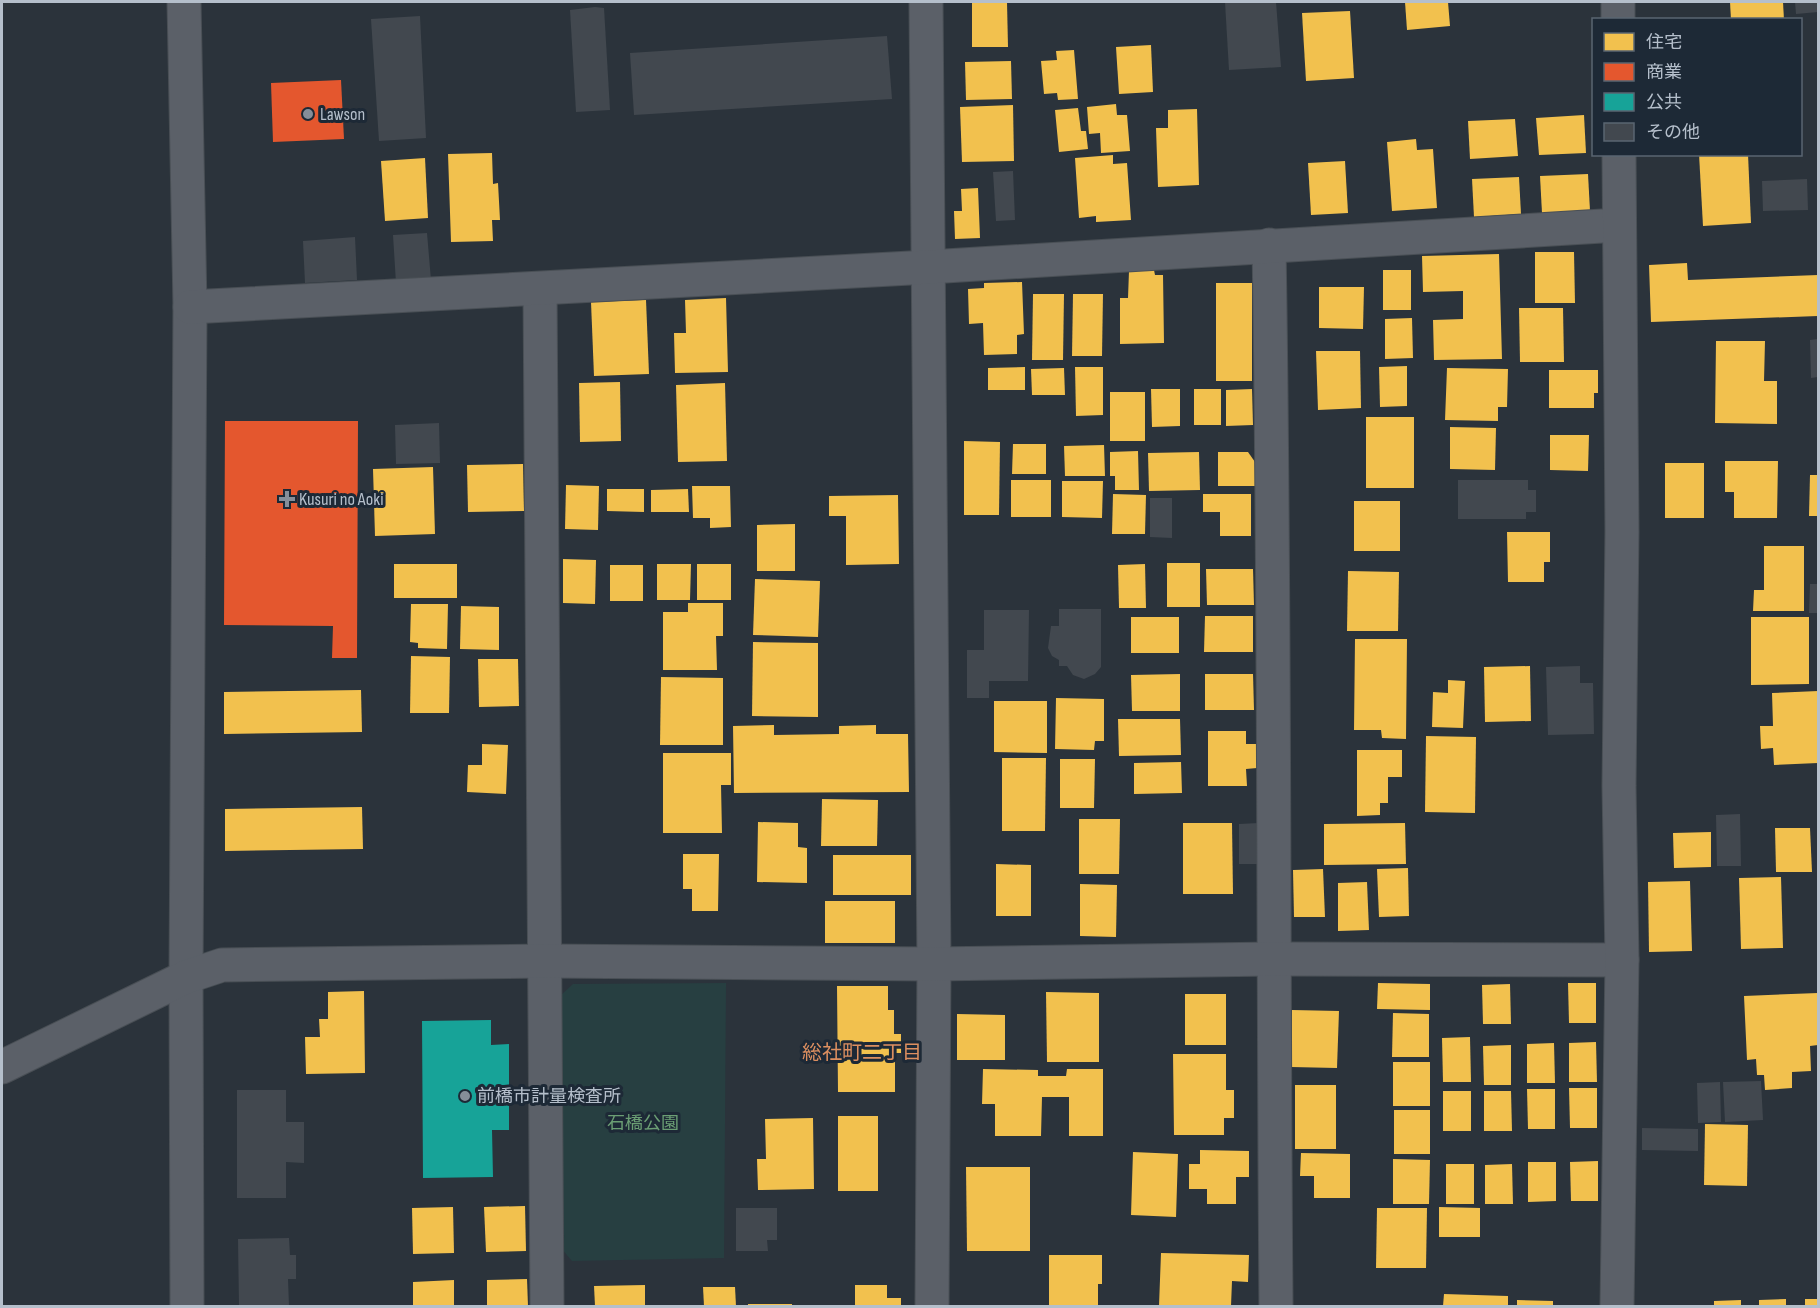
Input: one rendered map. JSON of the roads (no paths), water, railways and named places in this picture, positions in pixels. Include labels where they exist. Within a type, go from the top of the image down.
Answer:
[{"type":"street","points":[[184,2],[190,307],[186,976],[187,1306]]},
{"type":"street","points":[[926,2],[934,964],[932,1306]]},
{"type":"street","points":[[1618,2],[1618,18]]},
{"type":"street","points":[[1617,1306],[1622,960],[1619,156]]},
{"type":"street","points":[[190,307],[929,267],[1619,225]]},
{"type":"street","points":[[1269,245],[1274,678],[1273,959],[1276,1306]]},
{"type":"street","points":[[540,289],[546,1306]]},
{"type":"street","points":[[2,1067],[186,976],[222,965],[545,962],[934,964],[1273,959],[1622,960]]},
{"type":"place","name":"Lawson","points":[[308,114]]},
{"type":"place","name":"Kusuri no Aoki","points":[[287,499]]},
{"type":"place","name":"前橋市計量検査所","points":[[465,1096]]},
{"type":"district","name":"総社町二丁目","points":[[862,1052]]},
{"type":"park label","name":"石橋公園","points":[[643,1123]]}]
